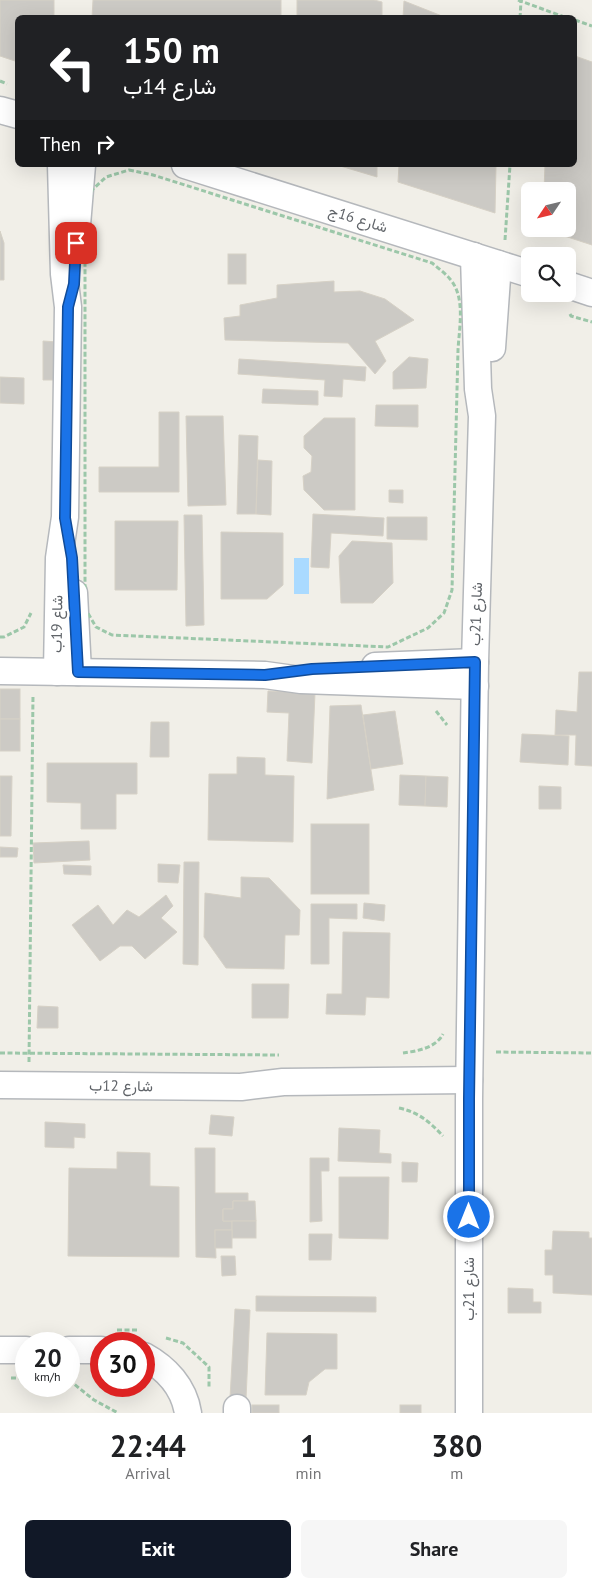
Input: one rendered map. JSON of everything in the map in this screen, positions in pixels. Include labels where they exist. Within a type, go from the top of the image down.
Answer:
[{"type":"street","points":[[0,110],[15,114]]},
{"type":"street","name":"شاع 19ب","points":[[60,167],[64,274],[68,307],[65,518],[59,558],[67,672]]},
{"type":"street","name":"شاع 19ب","points":[[68,307],[74,284],[82,167]]},
{"type":"street","name":"شارع 16ج","points":[[191,167],[521,271]]},
{"type":"street","name":"شارع 21ب","points":[[469,1413],[469,1090],[475,674],[482,416],[490,376],[492,262]]},
{"type":"street","points":[[576,296],[592,293]]},
{"type":"street","points":[[0,671],[265,675],[312,669],[475,674]]},
{"type":"street","name":"شارع 12ب","points":[[0,1085],[241,1087],[283,1082],[469,1090]]},
{"type":"street","points":[[0,1350],[15,1350]]},
{"type":"street","points":[[155,1362],[176,1382],[188,1413]]},
{"type":"path","points":[[520,15],[520,0],[559,15]]},
{"type":"path","points":[[577,21],[592,26]]},
{"type":"path","points":[[492,262],[510,167]]},
{"type":"path","points":[[128,170],[154,175],[432,263],[451,280],[459,298],[460,314],[452,590],[444,613],[428,628],[388,647],[112,635],[96,627],[85,608],[85,227],[92,190],[106,177],[128,170]]},
{"type":"path","points":[[568,302],[571,316],[592,322]]},
{"type":"path","points":[[28,1085],[33,690]]},
{"type":"path","points":[[435,710],[450,730]]},
{"type":"path","points":[[401,1054],[425,1049],[441,1038],[445,1030]]},
{"type":"path","points":[[496,1042],[496,1062]]},
{"type":"path","points":[[496,1052],[592,1053]]},
{"type":"path","points":[[0,1053],[284,1055]]},
{"type":"path","points":[[80,1389],[94,1400],[118,1413]]},
{"type":"water","points":[[294,558],[309,558],[309,594],[294,594]]},
{"type":"building","points":[[0,0],[54,0],[54,15],[15,15],[15,61],[0,56]]},
{"type":"building","points":[[93,0],[281,0],[281,15],[92,15]]},
{"type":"building","points":[[297,0],[374,0],[382,2],[382,15],[297,15]]},
{"type":"building","points":[[404,1],[439,15],[403,15]]},
{"type":"building","points":[[577,57],[592,62],[592,245],[571,238],[576,238],[576,182],[544,182],[545,167],[577,167]]},
{"type":"building","points":[[344,167],[377,167],[377,177]]},
{"type":"building","points":[[399,167],[496,167],[495,213],[398,182]]},
{"type":"building","points":[[0,231],[4,243],[4,280],[0,280]]},
{"type":"building","points":[[228,254],[246,254],[246,284],[228,284]]},
{"type":"building","points":[[334,281],[334,292],[360,291],[385,299],[414,320],[375,341],[386,361],[375,374],[348,343],[225,340],[224,318],[240,316],[240,305],[277,298],[277,285]]},
{"type":"building","points":[[43,341],[58,342],[57,380],[43,380]]},
{"type":"building","points":[[409,357],[428,359],[426,388],[393,389],[393,372]]},
{"type":"building","points":[[239,359],[366,367],[365,381],[343,379],[342,397],[324,396],[325,380],[238,374]]},
{"type":"building","points":[[0,377],[24,378],[24,404],[0,403]]},
{"type":"building","points":[[263,389],[318,391],[318,405],[262,403]]},
{"type":"building","points":[[376,405],[418,405],[418,427],[375,426]]},
{"type":"building","points":[[159,412],[179,412],[179,492],[99,492],[99,467],[159,467]]},
{"type":"building","points":[[186,416],[223,416],[226,505],[188,506]]},
{"type":"building","points":[[324,418],[355,418],[355,510],[324,510],[304,490],[303,476],[311,472],[312,456],[304,448],[304,436]]},
{"type":"building","points":[[239,435],[258,436],[256,514],[237,514]]},
{"type":"building","points":[[258,460],[272,461],[271,515],[256,514]]},
{"type":"building","points":[[389,490],[403,490],[403,503],[389,502]]},
{"type":"building","points":[[313,514],[384,518],[383,536],[331,533],[329,568],[311,567]]},
{"type":"building","points":[[184,515],[202,515],[204,625],[186,626]]},
{"type":"building","points":[[387,517],[427,517],[427,540],[387,539]]},
{"type":"building","points":[[115,521],[178,521],[177,590],[115,590]]},
{"type":"building","points":[[221,532],[283,533],[283,585],[267,599],[221,599]]},
{"type":"building","points":[[352,541],[392,543],[393,583],[373,603],[341,603],[339,556]]},
{"type":"building","points":[[579,672],[592,672],[592,766],[575,765],[576,735],[555,735],[556,710],[577,712]]},
{"type":"building","points":[[0,689],[20,689],[20,719],[0,719]]},
{"type":"building","points":[[268,691],[315,693],[312,763],[287,761],[289,713],[267,712]]},
{"type":"building","points":[[361,705],[374,790],[327,799],[330,706]]},
{"type":"building","points":[[395,711],[403,764],[371,769],[363,715]]},
{"type":"building","points":[[0,719],[20,719],[20,751],[0,751]]},
{"type":"building","points":[[151,722],[169,722],[169,757],[150,757]]},
{"type":"building","points":[[522,734],[569,736],[568,765],[520,762]]},
{"type":"building","points":[[237,757],[265,758],[265,775],[294,776],[293,842],[208,840],[209,774],[237,774]]},
{"type":"building","points":[[47,763],[137,763],[137,794],[116,794],[116,829],[81,829],[81,803],[47,802]]},
{"type":"building","points":[[400,775],[426,776],[425,806],[399,805]]},
{"type":"building","points":[[0,776],[12,776],[11,836],[0,836]]},
{"type":"building","points":[[426,776],[448,777],[447,807],[425,806]]},
{"type":"building","points":[[539,786],[561,787],[561,809],[539,809]]},
{"type":"building","points":[[311,824],[369,824],[369,894],[311,894]]},
{"type":"building","points":[[89,841],[90,860],[34,863],[33,843]]},
{"type":"building","points":[[0,847],[18,848],[17,857],[0,857]]},
{"type":"building","points":[[184,862],[199,862],[198,965],[183,964]]},
{"type":"building","points":[[158,864],[180,865],[178,883],[158,882]]},
{"type":"building","points":[[63,865],[91,866],[91,875],[64,874]]},
{"type":"building","points":[[241,877],[269,878],[300,910],[299,935],[285,935],[284,969],[226,968],[204,937],[205,893],[241,898]]},
{"type":"building","points":[[166,895],[173,906],[161,918],[177,932],[145,959],[132,946],[120,946],[100,961],[72,925],[98,905],[113,925],[127,910],[139,917]]},
{"type":"building","points":[[364,903],[385,905],[384,921],[363,918]]},
{"type":"building","points":[[311,904],[357,904],[357,919],[329,918],[329,964],[311,964]]},
{"type":"building","points":[[343,932],[390,933],[389,998],[366,997],[365,1015],[326,1014],[327,994],[342,994]]},
{"type":"building","points":[[252,984],[289,984],[288,1018],[252,1018]]},
{"type":"building","points":[[38,1006],[58,1007],[58,1028],[37,1028]]},
{"type":"building","points":[[211,1115],[234,1117],[232,1136],[209,1134]]},
{"type":"building","points":[[45,1122],[85,1124],[85,1138],[74,1137],[74,1148],[45,1147]]},
{"type":"building","points":[[339,1128],[380,1130],[379,1153],[391,1154],[391,1163],[338,1161]]},
{"type":"building","points":[[195,1148],[215,1148],[215,1193],[248,1193],[248,1201],[233,1201],[233,1209],[223,1209],[223,1221],[232,1221],[232,1230],[215,1230],[216,1258],[196,1257]]},
{"type":"building","points":[[117,1152],[150,1153],[150,1186],[179,1187],[179,1257],[68,1256],[69,1168],[117,1169]]},
{"type":"building","points":[[310,1158],[329,1158],[329,1171],[321,1171],[322,1221],[310,1222]]},
{"type":"building","points":[[402,1162],[418,1163],[417,1182],[402,1182]]},
{"type":"building","points":[[339,1177],[389,1177],[388,1239],[339,1238]]},
{"type":"building","points":[[233,1201],[255,1201],[256,1221],[223,1221],[223,1209],[233,1209]]},
{"type":"building","points":[[232,1221],[256,1221],[256,1238],[232,1238]]},
{"type":"building","points":[[215,1230],[232,1230],[232,1248],[215,1248]]},
{"type":"building","points":[[553,1231],[589,1232],[589,1238],[592,1238],[592,1295],[553,1293],[553,1275],[545,1275],[545,1250],[552,1250]]},
{"type":"building","points":[[309,1234],[332,1234],[331,1260],[309,1260]]},
{"type":"building","points":[[221,1256],[235,1256],[236,1275],[222,1276]]},
{"type":"building","points":[[508,1288],[533,1289],[533,1302],[541,1302],[541,1313],[508,1313]]},
{"type":"building","points":[[256,1296],[376,1297],[376,1312],[256,1311]]},
{"type":"building","points":[[235,1309],[250,1310],[246,1399],[230,1398]]},
{"type":"building","points":[[267,1333],[337,1334],[337,1369],[325,1369],[309,1382],[306,1395],[265,1395]]},
{"type":"building","points":[[252,1405],[279,1405],[279,1413],[252,1413]]},
{"type":"building","points":[[400,1405],[421,1405],[421,1413],[400,1413]]},
{"type":"route","points":[[76,243],[74,284],[68,307],[65,518],[72,558],[78,672],[265,675],[312,669],[475,662],[469,1217]]}]
